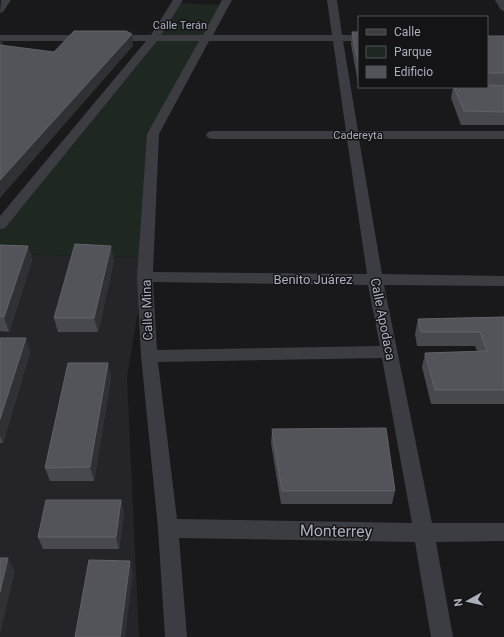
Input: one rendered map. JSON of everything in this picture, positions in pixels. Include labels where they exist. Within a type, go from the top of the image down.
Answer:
[{"type":"street","points":[[0,10],[6,0]]},
{"type":"street","points":[[0,225],[155,37],[178,0]]},
{"type":"street","name":"Calle Mina","points":[[176,637],[168,528],[149,356],[145,277],[153,134],[208,37],[227,0]]},
{"type":"street","name":"Calle Apodaca","points":[[332,0],[375,279],[424,533],[442,637]]},
{"type":"street","points":[[500,0],[504,8]]},
{"type":"street","name":"Calle Terán","points":[[0,38],[358,38]]},
{"type":"street","name":"Cadereyta","points":[[212,135],[504,135]]},
{"type":"street","name":"Benito Juárez","points":[[145,277],[504,281]]},
{"type":"street","points":[[149,356],[390,352]]},
{"type":"street","name":"Monterrey","points":[[168,528],[424,533],[504,532]]},
{"type":"shaded area","points":[[0,254],[147,257],[127,377],[139,637],[0,637]]},
{"type":"green space","points":[[177,3],[224,5],[153,134],[147,257],[0,254],[0,226]]},
{"type":"building","points":[[74,31],[126,31],[132,34],[0,180],[0,45],[54,52]]},
{"type":"building","points":[[352,32],[358,32],[358,61]]},
{"type":"building","points":[[488,36],[504,36],[504,73],[488,73]]},
{"type":"building","points":[[488,85],[504,86],[504,112],[464,111],[454,88],[488,88]]},
{"type":"building","points":[[75,244],[111,246],[94,318],[54,318]]},
{"type":"building","points":[[0,245],[28,246],[4,317],[0,317]]},
{"type":"building","points":[[504,317],[504,390],[435,390],[425,353],[487,351],[480,332],[421,332],[418,319]]},
{"type":"building","points":[[0,338],[26,338],[0,419]]},
{"type":"building","points":[[68,363],[108,363],[90,467],[45,468]]},
{"type":"building","points":[[386,428],[395,491],[282,491],[272,429]]},
{"type":"building","points":[[46,500],[121,500],[116,537],[38,537]]},
{"type":"building","points":[[0,558],[8,558],[0,592]]},
{"type":"building","points":[[89,560],[130,561],[120,637],[75,637]]}]
